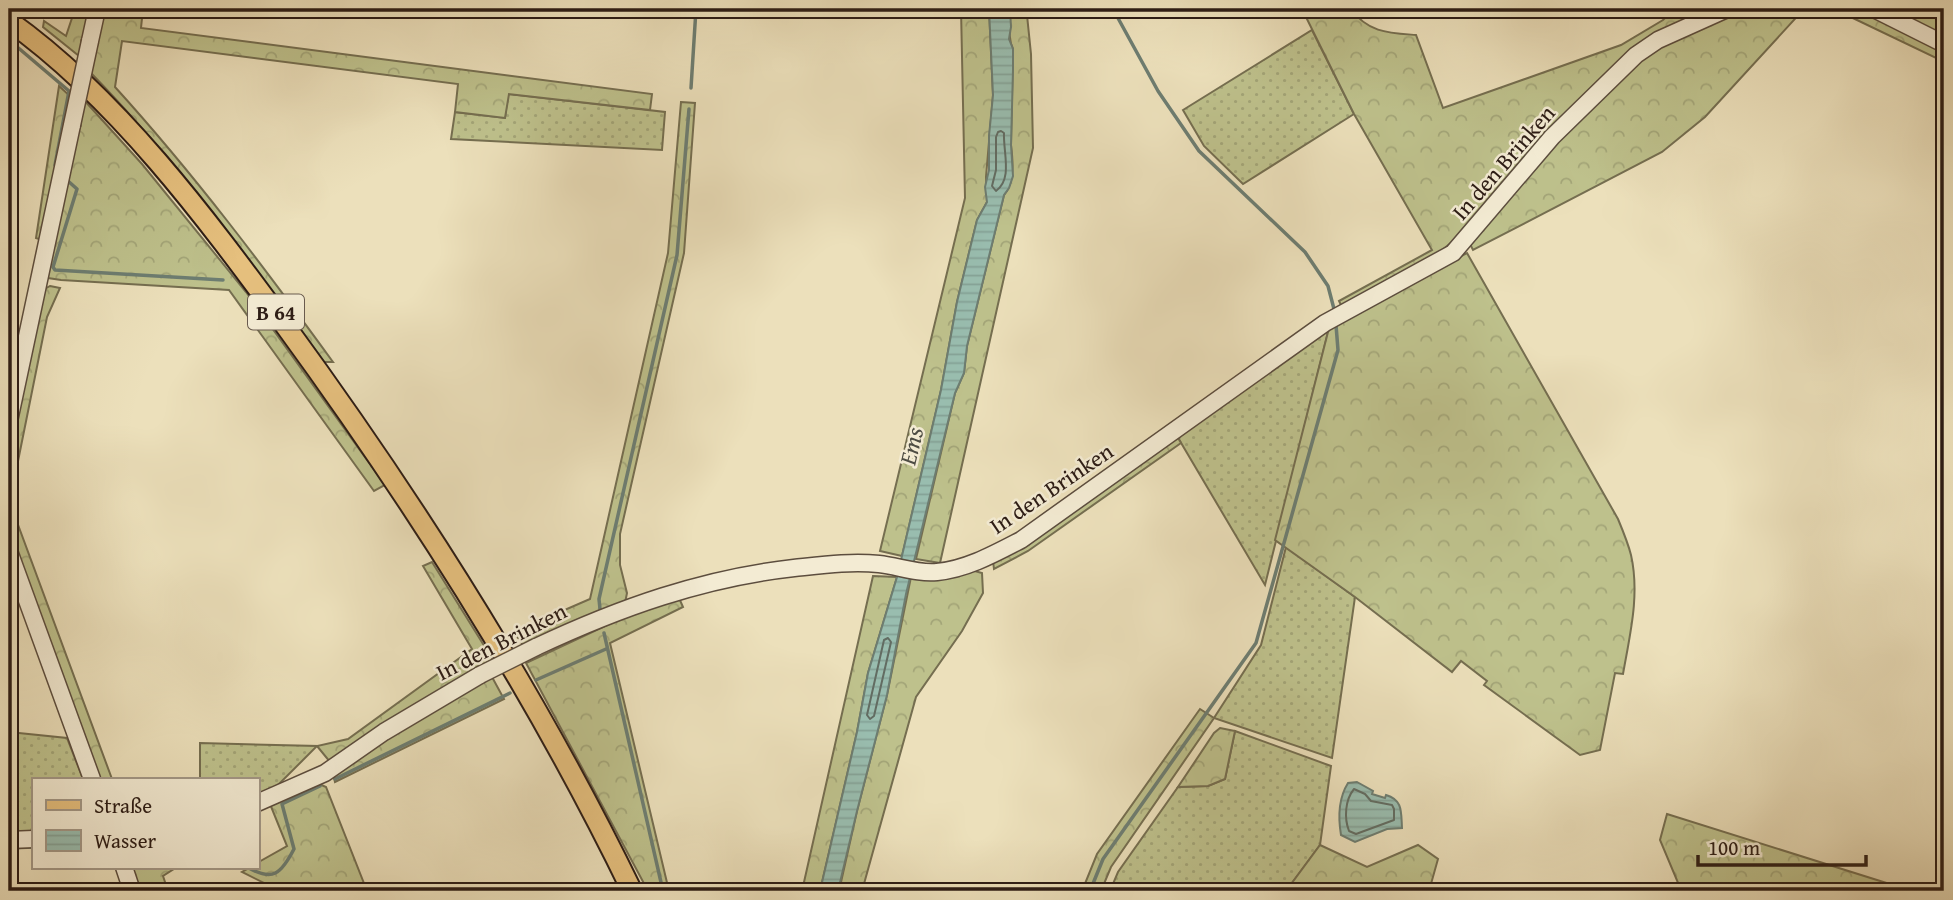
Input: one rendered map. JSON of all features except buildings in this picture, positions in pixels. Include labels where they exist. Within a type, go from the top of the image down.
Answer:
[{"type":"main road","name":"B 64","points":[[9,21],[71,71],[150,155],[223,242],[340,401],[422,521],[496,642],[560,753],[632,891]]},
{"type":"street","points":[[9,421],[97,9]]},
{"type":"street","name":"In den Brinken","points":[[259,802],[325,773],[384,732],[480,675],[536,647],[636,604],[737,576],[849,563],[936,572],[986,558],[1021,540],[1325,323],[1453,253],[1552,137],[1636,55],[1658,40],[1727,9]]},
{"type":"street","points":[[1874,9],[1944,44]]},
{"type":"street","points":[[9,551],[92,778]]},
{"type":"street","points":[[9,839],[32,839]]},
{"type":"street","points":[[125,869],[132,891]]},
{"type":"green space","points":[[75,9],[90,9],[79,56],[43,27],[44,21],[66,36]]},
{"type":"green space","points":[[103,9],[143,9],[141,28],[652,94],[650,110],[509,94],[505,118],[455,112],[458,84],[122,41],[115,87],[173,153],[228,222],[333,362],[324,362],[182,176],[89,71]]},
{"type":"green space","points":[[961,9],[989,9],[993,95],[986,177],[987,202],[977,220],[957,302],[941,390],[902,556],[880,551],[965,198]]},
{"type":"green space","points":[[1010,9],[1039,9],[1027,15],[1031,54],[1033,148],[940,563],[916,559],[955,393],[964,373],[967,346],[1004,195],[1012,178],[1013,49]]},
{"type":"green space","points":[[1302,9],[1351,9],[1372,27],[1416,35],[1443,108],[1621,45],[1663,20],[1674,9],[1804,9],[1705,117],[1662,152],[1473,250],[1464,232],[1441,251],[1342,307],[1339,301],[1432,250],[1354,114]]},
{"type":"green space","points":[[1834,9],[1862,9],[1936,45],[1936,58]]},
{"type":"green space","points":[[1890,9],[1944,9],[1944,36]]},
{"type":"green space","points":[[1312,30],[1354,114],[1243,184],[1204,146],[1183,110]]},
{"type":"green space","points":[[59,86],[71,97],[42,240],[36,238]]},
{"type":"green space","points":[[508,94],[665,112],[662,150],[451,139],[455,112],[505,118]]},
{"type":"green space","points":[[84,100],[142,164],[246,292],[385,485],[374,491],[229,290],[61,280],[46,276]]},
{"type":"green space","points":[[681,102],[695,103],[684,253],[620,534],[620,565],[627,593],[625,603],[523,645],[514,632],[590,599],[668,253]]},
{"type":"green space","points":[[1944,111],[1944,392],[1936,391]]},
{"type":"green space","points":[[1467,253],[1618,519],[1631,555],[1634,600],[1623,674],[1615,673],[1600,750],[1580,755],[1484,685],[1487,681],[1461,661],[1452,672],[1355,597],[1275,540],[1329,328]]},
{"type":"green space","points":[[50,286],[60,288],[47,317],[15,476],[13,492],[17,522],[112,778],[98,778],[9,534],[9,446],[43,290]]},
{"type":"green space","points":[[1329,328],[1265,585],[1177,436]]},
{"type":"green space","points":[[1177,436],[1181,443],[1028,551],[994,569],[993,561]]},
{"type":"green space","points":[[1286,547],[1355,597],[1332,758],[1214,718],[1261,645]]},
{"type":"green space","points":[[432,562],[493,660],[330,762],[317,746],[348,739],[472,649],[423,566]]},
{"type":"green space","points":[[971,570],[982,573],[983,593],[962,631],[916,697],[862,891],[839,891],[887,695],[911,577]]},
{"type":"green space","points":[[873,576],[897,577],[868,673],[820,891],[802,891]]},
{"type":"green space","points":[[679,598],[683,607],[610,643],[669,891],[648,891],[526,663],[620,619]]},
{"type":"green space","points":[[492,677],[504,699],[335,782],[333,774],[386,739]]},
{"type":"green space","points":[[1200,709],[1214,718],[1111,867],[1101,891],[1082,891],[1097,854]]},
{"type":"green space","points":[[1220,728],[1235,731],[1225,779],[1208,786],[1178,787],[1214,733]]},
{"type":"green space","points":[[1235,731],[1331,766],[1320,845],[1286,891],[1215,891],[1205,885],[1201,891],[1110,891],[1118,872],[1178,787],[1208,786],[1225,779]]},
{"type":"green space","points":[[9,732],[67,738],[83,778],[32,778],[32,834],[9,835]]},
{"type":"green space","points":[[200,743],[317,746],[276,787],[259,795],[259,778],[200,778]]},
{"type":"green space","points":[[317,783],[326,787],[367,891],[280,891],[242,872],[259,869],[259,862],[287,846],[270,804]]},
{"type":"green space","points":[[1667,814],[1912,891],[1771,891],[1739,886],[1681,890],[1660,840]]},
{"type":"green space","points":[[1320,845],[1367,867],[1418,845],[1438,859],[1429,891],[1286,891]]},
{"type":"green space","points":[[132,869],[174,869],[163,876],[168,891],[139,891]]},
{"type":"water","points":[[989,9],[1010,9],[1009,39],[1013,49],[1013,176],[1004,195],[967,346],[964,373],[955,393],[906,594],[887,695],[838,891],[820,891],[868,673],[897,577],[941,390],[957,302],[977,220],[987,202],[985,187],[989,170],[993,95]]},
{"type":"water","points":[[1357,782],[1373,791],[1372,794],[1385,798],[1386,795],[1396,800],[1400,807],[1402,828],[1387,829],[1355,842],[1341,835],[1339,815],[1342,795],[1348,783]]},
{"type":"water","points":[[1713,886],[1739,886],[1771,891],[1680,891]]},
{"type":"waterway","points":[[691,88],[696,9]]},
{"type":"waterway","points":[[1113,9],[1158,91],[1199,151],[1305,252],[1328,286],[1334,309]]},
{"type":"waterway","points":[[9,40],[69,91],[55,165]]},
{"type":"waterway","points":[[600,609],[599,599],[677,255],[689,109]]},
{"type":"waterway","points":[[68,181],[77,189],[53,267],[55,270],[223,280]]},
{"type":"waterway","points":[[1090,891],[1103,859],[1256,643],[1338,350],[1336,325]]},
{"type":"waterway","points":[[604,633],[663,891]]},
{"type":"waterway","points":[[536,680],[606,649]]},
{"type":"waterway","points":[[335,779],[510,693]]},
{"type":"waterway","points":[[251,869],[263,874],[280,870],[294,849],[282,804],[320,786]]},
{"type":"waterway","points":[[9,848],[32,847]]},
{"type":"water label","name":"Ems","points":[[911,446]]}]
